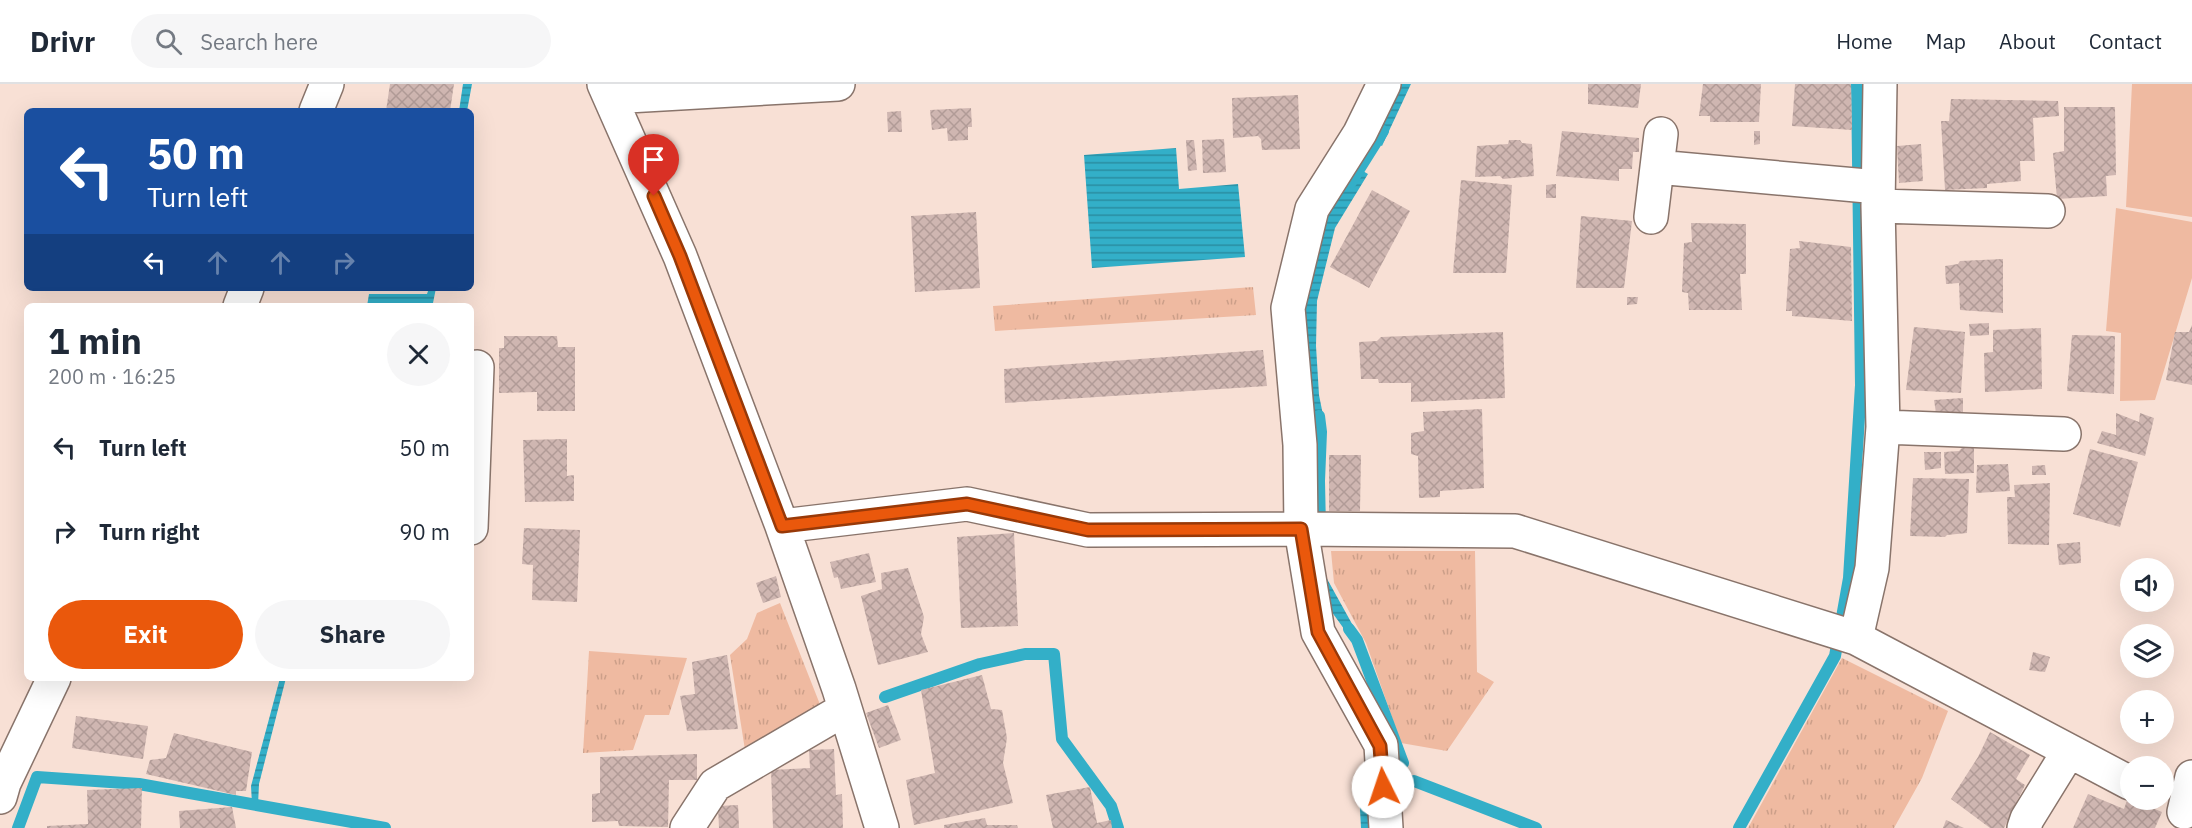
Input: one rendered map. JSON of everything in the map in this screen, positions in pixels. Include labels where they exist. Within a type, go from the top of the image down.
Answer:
[{"type":"street","points":[[317,108],[327,84]]},
{"type":"street","points":[[838,84],[607,90],[680,256],[782,526],[845,709],[882,828]]},
{"type":"street","points":[[1384,84],[1360,133],[1312,209],[1288,308],[1300,445],[1301,529],[1318,632],[1380,746],[1386,828]]},
{"type":"street","points":[[1856,638],[1872,568],[1883,427],[1878,196],[1880,84]]},
{"type":"street","points":[[1651,217],[1661,134]]},
{"type":"street","points":[[1657,167],[1878,196],[2048,211]]},
{"type":"street","points":[[474,448],[477,367]]},
{"type":"street","points":[[1883,427],[2064,434]]},
{"type":"street","points":[[782,526],[967,504],[1088,530],[1515,531],[1856,638],[2120,778]]},
{"type":"street","points":[[1,787],[53,681]]},
{"type":"street","points":[[687,828],[715,785],[845,709]]},
{"type":"street","points":[[2024,828],[2027,819],[2070,751]]},
{"type":"street","points":[[2179,809],[2192,777]]},
{"type":"green space","points":[[2132,84],[2192,84],[2192,217],[2126,207]]},
{"type":"green space","points":[[2116,208],[2192,222],[2192,278],[2155,400],[2120,401],[2121,333],[2106,331]]},
{"type":"green space","points":[[1253,287],[1256,315],[995,331],[993,306]]},
{"type":"green space","points":[[1331,551],[1475,551],[1477,672],[1494,682],[1447,751],[1401,743],[1366,643],[1334,583]]},
{"type":"green space","points":[[780,603],[821,707],[745,750],[730,655],[747,639],[757,613]]},
{"type":"green space","points":[[589,651],[687,658],[669,715],[645,715],[633,750],[583,753]]},
{"type":"green space","points":[[1842,658],[1948,711],[1922,778],[1894,828],[1748,828]]},
{"type":"water","points":[[463,84],[472,84],[468,108],[459,108]]},
{"type":"water","points":[[1400,84],[1411,84],[1382,146],[1373,141]]},
{"type":"water","points":[[1176,148],[1179,189],[1238,184],[1245,257],[1092,268],[1084,155]]},
{"type":"water","points":[[1356,167],[1368,174],[1335,228],[1317,301],[1316,346],[1319,395],[1326,430],[1318,434],[1314,424],[1305,304],[1326,217]]},
{"type":"water","points":[[428,291],[435,291],[433,303],[368,303],[369,294],[427,294]]},
{"type":"water","points":[[1316,556],[1323,557],[1326,577],[1361,640],[1355,644],[1318,593]]},
{"type":"water","points":[[279,681],[285,681],[259,784],[258,805],[252,804],[251,786]]},
{"type":"water","points":[[1372,772],[1374,828],[1361,828],[1358,773]]},
{"type":"building","points":[[390,84],[454,84],[450,108],[386,108]]},
{"type":"building","points":[[1588,84],[1641,84],[1638,108],[1588,104]]},
{"type":"building","points":[[1703,84],[1761,84],[1759,122],[1710,122],[1710,116],[1699,116]]},
{"type":"building","points":[[1795,84],[1851,84],[1852,130],[1792,126]]},
{"type":"building","points":[[1298,95],[1300,149],[1262,150],[1261,139],[1258,136],[1233,138],[1232,98]]},
{"type":"building","points":[[1951,99],[2058,101],[2059,116],[2033,118],[2035,161],[2020,161],[2021,181],[1987,184],[1987,188],[1945,190],[1941,121],[1949,121]]},
{"type":"building","points":[[2064,107],[2115,107],[2116,175],[2106,176],[2107,196],[2057,199],[2053,153],[2064,151]]},
{"type":"building","points":[[971,108],[972,127],[968,127],[968,140],[948,141],[947,128],[932,130],[930,110]]},
{"type":"building","points":[[901,111],[902,132],[888,132],[887,112]]},
{"type":"building","points":[[1562,131],[1639,138],[1639,152],[1633,152],[1632,169],[1619,169],[1619,181],[1556,176]]},
{"type":"building","points":[[1754,131],[1760,131],[1760,144],[1754,145]]},
{"type":"building","points":[[1224,139],[1226,172],[1203,173],[1202,140]]},
{"type":"building","points":[[1186,140],[1194,140],[1197,170],[1188,171]]},
{"type":"building","points":[[1509,140],[1520,140],[1522,143],[1532,144],[1534,176],[1503,179],[1500,176],[1475,177],[1477,146],[1508,144]]},
{"type":"building","points":[[1921,144],[1923,181],[1899,183],[1897,146]]},
{"type":"building","points":[[1461,180],[1512,185],[1506,273],[1453,273]]},
{"type":"building","points":[[1556,184],[1556,198],[1546,198],[1546,185]]},
{"type":"building","points":[[1372,190],[1410,211],[1369,288],[1330,267]]},
{"type":"building","points":[[976,212],[980,288],[915,292],[911,216]]},
{"type":"building","points":[[1581,216],[1632,221],[1624,288],[1576,288]]},
{"type":"building","points":[[1691,223],[1746,224],[1746,274],[1740,274],[1742,310],[1689,310],[1688,293],[1682,292],[1684,243],[1692,242]]},
{"type":"building","points":[[1799,241],[1851,247],[1852,321],[1792,316],[1792,311],[1786,311],[1790,249],[1800,248]]},
{"type":"building","points":[[2003,259],[2003,313],[1960,310],[1959,283],[1946,284],[1945,266],[1958,264],[1960,261]]},
{"type":"building","points":[[1627,297],[1638,297],[1637,304],[1627,305]]},
{"type":"building","points":[[1989,323],[1989,335],[1970,336],[1969,324]]},
{"type":"building","points":[[2192,325],[2192,385],[2166,380],[2175,332],[2189,332]]},
{"type":"building","points":[[1914,327],[1965,332],[1961,393],[1906,390]]},
{"type":"building","points":[[2041,328],[2042,389],[1985,392],[1984,353],[1993,352],[1993,330]]},
{"type":"building","points":[[1503,332],[1505,398],[1411,402],[1411,383],[1379,383],[1378,379],[1361,379],[1359,342],[1377,341],[1381,337]]},
{"type":"building","points":[[2072,335],[2115,336],[2114,394],[2067,391]]},
{"type":"building","points":[[504,336],[557,336],[558,347],[575,347],[575,411],[537,411],[537,392],[499,393],[499,348],[504,348]]},
{"type":"building","points":[[1263,350],[1267,386],[1005,403],[1004,369]]},
{"type":"building","points":[[1963,398],[1963,412],[1936,413],[1934,400]]},
{"type":"building","points":[[1482,409],[1484,488],[1440,491],[1440,497],[1419,498],[1418,456],[1411,454],[1411,433],[1424,431],[1423,412]]},
{"type":"building","points":[[2116,413],[2139,422],[2140,413],[2154,418],[2145,456],[2097,443],[2102,431],[2116,435]]},
{"type":"building","points":[[567,439],[567,476],[574,475],[574,501],[525,502],[523,440]]},
{"type":"building","points":[[1962,448],[1974,448],[1974,473],[1945,474],[1944,452],[1959,451]]},
{"type":"building","points":[[2090,449],[2138,462],[2120,527],[2073,514]]},
{"type":"building","points":[[1924,452],[1941,452],[1941,468],[1925,470]]},
{"type":"building","points":[[1329,455],[1361,455],[1360,511],[1329,511]]},
{"type":"building","points":[[2008,464],[2010,491],[1976,493],[1977,465]]},
{"type":"building","points":[[2045,465],[2046,475],[2032,475],[2032,466]]},
{"type":"building","points":[[1913,478],[1969,479],[1967,533],[1945,537],[1910,536]]},
{"type":"building","points":[[2050,483],[2049,545],[2008,544],[2007,497],[2015,497],[2014,485]]},
{"type":"building","points":[[524,528],[580,530],[577,602],[532,600],[533,565],[522,564]]},
{"type":"building","points":[[1014,533],[1018,626],[961,628],[957,537]]},
{"type":"building","points":[[2080,542],[2081,563],[2059,565],[2057,544]]},
{"type":"building","points":[[869,553],[876,582],[841,589],[838,577],[834,578],[830,562]]},
{"type":"building","points":[[908,568],[924,617],[921,634],[928,652],[878,665],[861,596],[882,589],[881,573]]},
{"type":"building","points":[[776,576],[781,597],[763,603],[756,583]]},
{"type":"building","points":[[2033,652],[2050,657],[2045,672],[2029,670]]},
{"type":"building","points":[[727,655],[738,729],[687,731],[680,696],[695,694],[692,662]]},
{"type":"building","points":[[982,675],[991,709],[1002,710],[1007,738],[1003,763],[1013,803],[914,825],[906,780],[935,773],[921,690]]},
{"type":"building","points":[[888,705],[901,740],[879,748],[866,713]]},
{"type":"building","points":[[76,716],[148,726],[143,759],[72,748]]},
{"type":"building","points":[[1990,732],[2030,755],[2016,779],[2025,785],[2004,828],[1990,828],[1951,799],[1978,757]]},
{"type":"building","points":[[174,733],[252,752],[246,791],[236,791],[236,795],[146,774],[150,760],[166,758]]},
{"type":"building","points":[[834,749],[836,795],[842,794],[843,828],[773,828],[771,770],[810,768],[809,750]]},
{"type":"building","points":[[697,754],[697,780],[669,780],[668,827],[619,826],[618,821],[592,822],[592,794],[600,793],[600,757]]},
{"type":"building","points":[[1090,787],[1097,823],[1111,820],[1112,828],[1053,828],[1046,795]]},
{"type":"building","points":[[142,788],[141,828],[47,828],[47,826],[88,824],[87,790]]},
{"type":"building","points":[[2088,794],[2120,807],[2120,810],[2162,812],[2155,828],[2073,828]]},
{"type":"building","points":[[738,805],[739,828],[719,828],[718,806]]},
{"type":"building","points":[[232,807],[236,828],[180,828],[179,811]]},
{"type":"building","points":[[985,818],[987,825],[1017,825],[1018,828],[944,828],[944,825]]},
{"type":"building","points":[[1946,820],[1964,828],[1943,828]]},
{"type":"waterway","points":[[1739,828],[1835,656],[1849,578],[1861,385],[1857,84]]},
{"type":"waterway","points":[[1351,182],[1383,131]]},
{"type":"waterway","points":[[1319,416],[1321,432],[1320,528]]},
{"type":"waterway","points":[[1349,629],[1357,640],[1403,763],[1384,771]]},
{"type":"waterway","points":[[885,697],[980,664],[1025,654],[1054,654],[1062,739],[1111,806],[1118,828]]},
{"type":"waterway","points":[[18,828],[37,777],[139,784],[385,828]]},
{"type":"waterway","points":[[1414,781],[1536,828]]},
{"type":"route","points":[[654,196],[680,256],[782,526],[967,504],[1088,530],[1301,529],[1318,632],[1380,746],[1383,787]]}]
